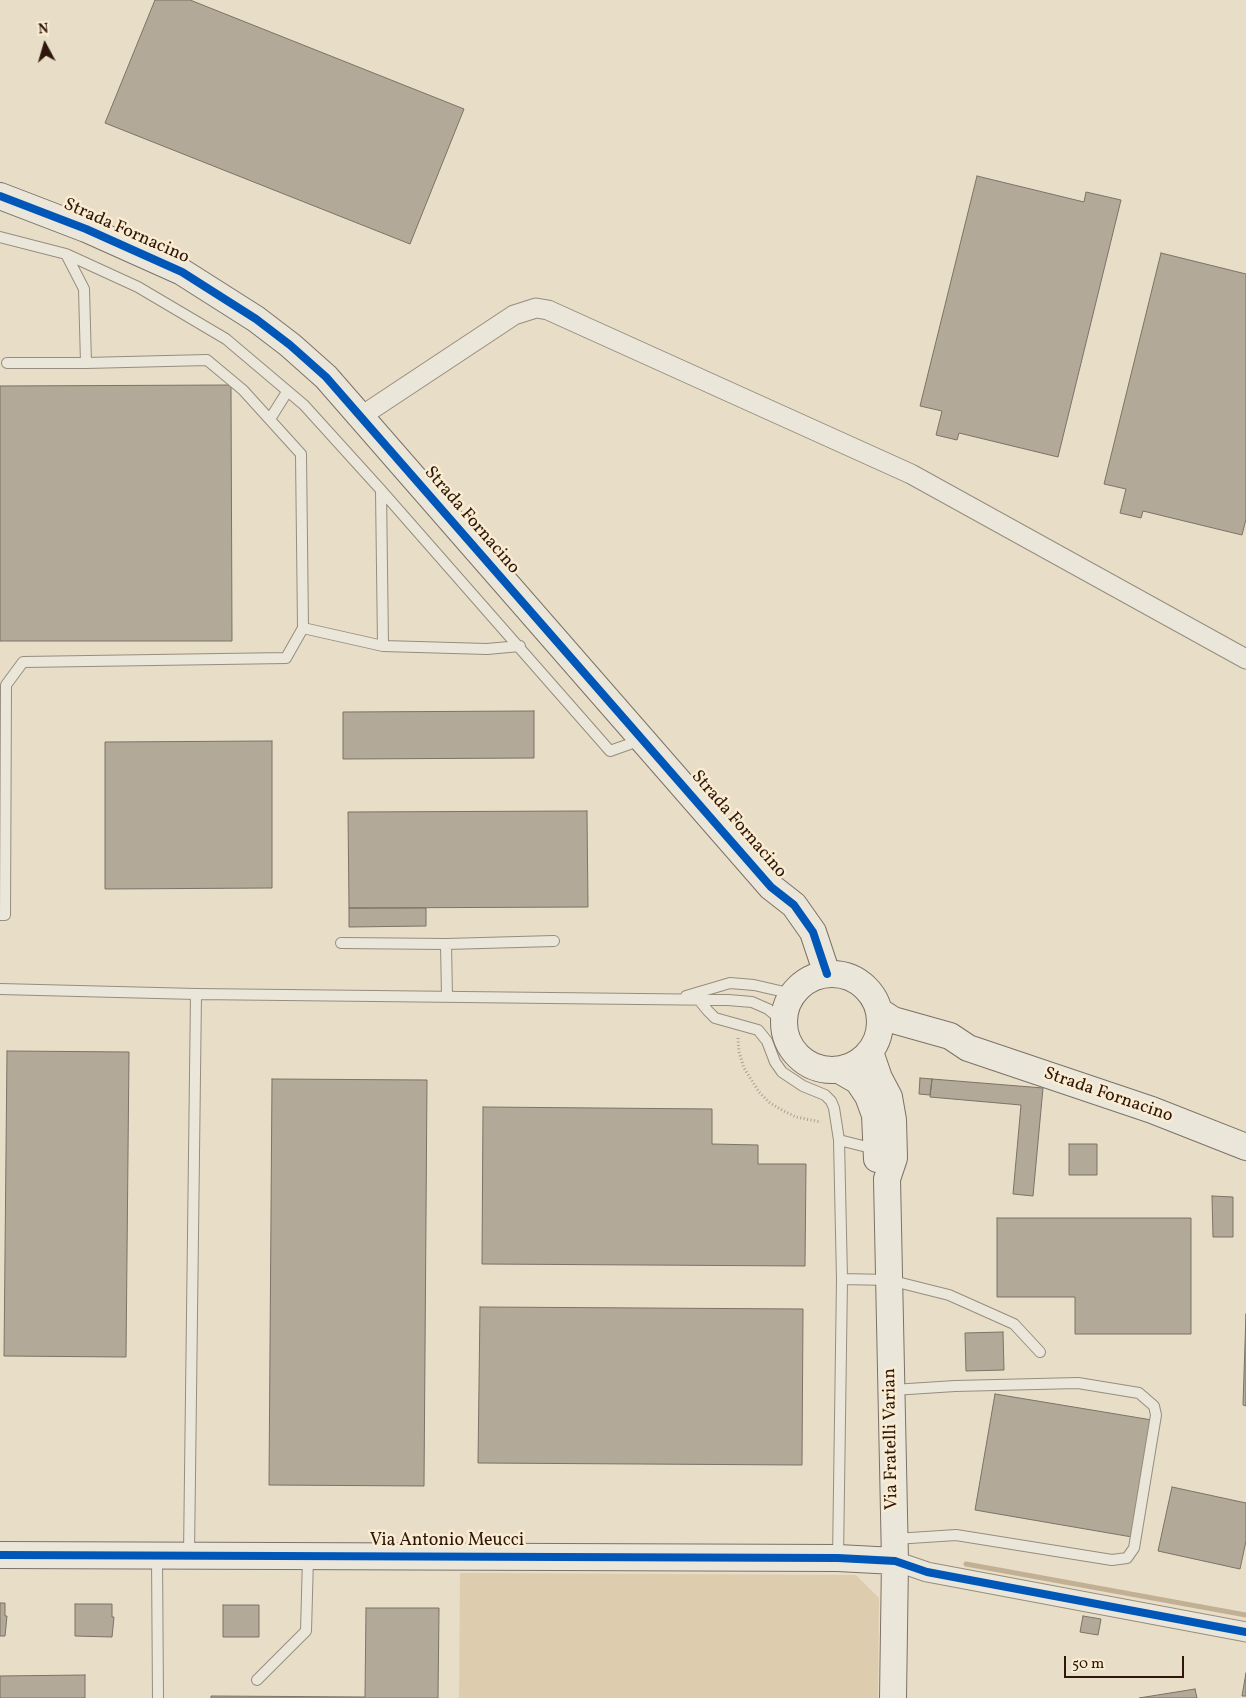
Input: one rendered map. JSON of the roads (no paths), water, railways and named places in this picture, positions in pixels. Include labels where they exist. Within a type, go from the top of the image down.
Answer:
[{"type":"street","name":"Strada Fornacino","points":[[0,196],[86,229],[182,272],[256,319],[290,345],[326,377],[771,887],[806,947],[808,957],[807,969],[797,989]]},
{"type":"street","name":"Strada Fornacino","points":[[0,207],[28,208]]},
{"type":"street","points":[[360,417],[514,315],[536,308],[548,310],[911,474],[1246,659]]},
{"type":"street","name":"Strada Fornacino","points":[[771,887],[794,905],[806,921],[813,932],[827,974]]},
{"type":"street","points":[[827,974],[841,975],[854,979],[870,992],[879,1011],[881,1023],[879,1035],[872,1049],[862,1061],[851,1067],[839,1070],[822,1070],[807,1064],[794,1053],[786,1038],[784,1022],[786,1007],[797,989],[814,978],[827,974]]},
{"type":"street","name":"Strada Fornacino","points":[[879,1011],[893,1020],[950,1036],[968,1048],[1152,1110],[1246,1147]]},
{"type":"street","name":"Strada Fornacino","points":[[872,1049],[892,1039],[904,1038],[947,1047],[968,1048]]},
{"type":"street","name":"Via Fratelli Varian","points":[[872,1049],[879,1078],[889,1097],[893,1120],[885,1147]]},
{"type":"street","name":"Via Fratelli Varian","points":[[839,1070],[858,1081],[868,1096],[885,1147],[894,1158],[887,1179],[894,1550],[893,1698]]},
{"type":"street","points":[[894,1550],[927,1572],[1246,1632]]},
{"type":"street","name":"Via Antonio Meucci","points":[[0,1555],[838,1558],[894,1550]]},
{"type":"lane","points":[[0,236],[66,254],[138,286],[226,339],[304,405],[520,646],[610,751],[643,739]]},
{"type":"lane","points":[[66,254],[84,290],[86,363]]},
{"type":"lane","points":[[0,916],[5,915],[6,685],[24,662],[286,658],[303,628],[301,454],[243,390],[207,360],[7,363]]},
{"type":"lane","points":[[270,419],[287,392]]},
{"type":"lane","points":[[382,490],[383,646]]},
{"type":"lane","points":[[303,628],[383,646],[487,649],[520,646]]},
{"type":"lane","points":[[342,943],[446,944],[554,940]]},
{"type":"lane","points":[[446,944],[448,997]]},
{"type":"lane","points":[[676,1000],[730,983],[797,989]]},
{"type":"lane","points":[[0,989],[196,994],[752,1002],[768,1009],[784,1022]]},
{"type":"lane","points":[[189,1555],[196,994]]},
{"type":"lane","points":[[699,1000],[715,1018],[758,1030],[767,1041],[775,1062],[782,1072],[797,1083],[825,1095],[831,1101],[834,1108],[839,1140],[842,1279],[838,1558]]},
{"type":"lane","points":[[839,1140],[867,1147],[885,1147]]},
{"type":"lane","points":[[842,1279],[888,1280],[932,1290],[984,1309],[1014,1324],[1040,1352]]},
{"type":"lane","points":[[890,1390],[955,1386],[1078,1383],[1139,1393],[1154,1406],[1156,1415],[1134,1548],[1126,1558],[1112,1560],[956,1534],[894,1550]]},
{"type":"lane","points":[[157,1555],[158,1698]]},
{"type":"lane","points":[[257,1680],[306,1631],[308,1556]]},
{"type":"waterway","points":[[966,1564],[1246,1615]]}]
